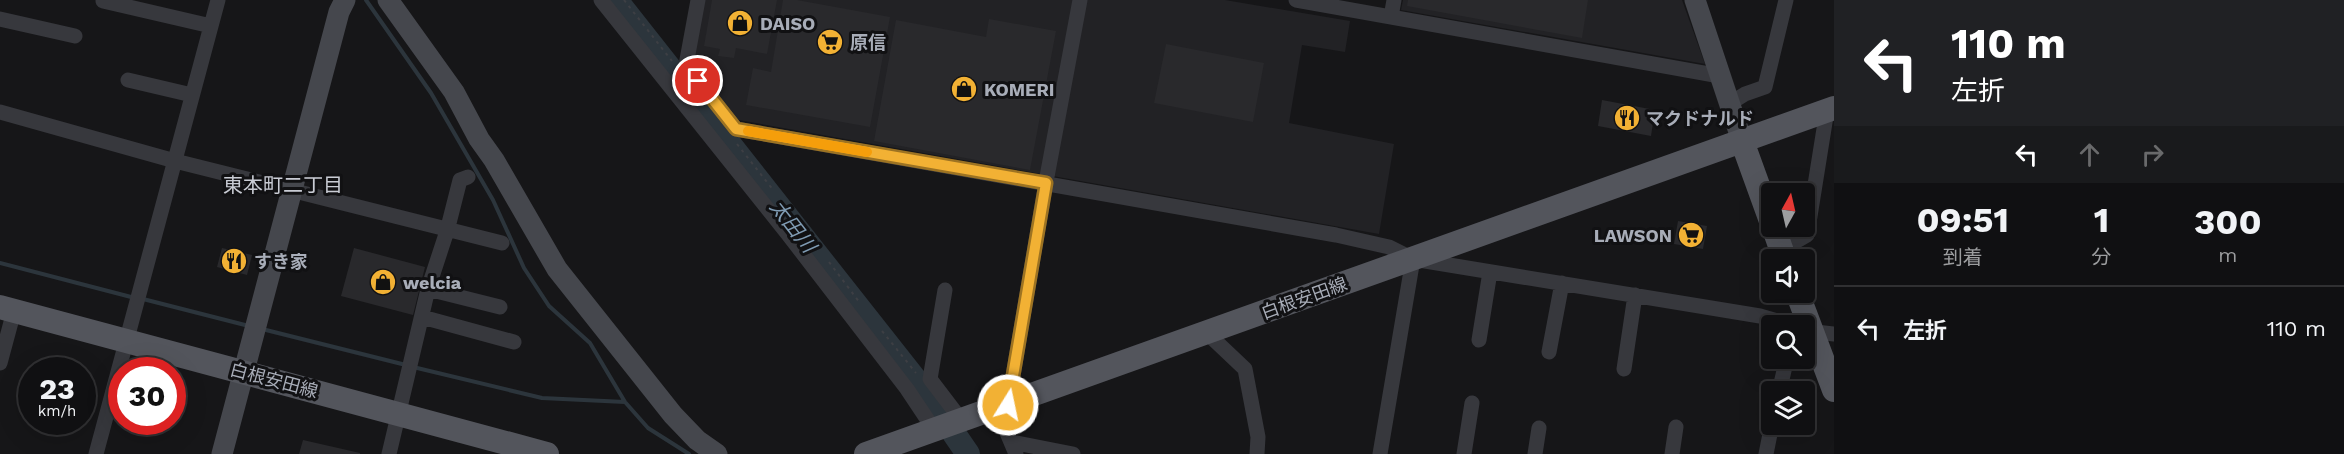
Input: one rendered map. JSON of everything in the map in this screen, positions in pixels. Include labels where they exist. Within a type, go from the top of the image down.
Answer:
[{"type":"main road","name":"白根安田線","points":[[866,454],[1003,407],[1831,109]]},
{"type":"main road","points":[[1742,141],[1761,194]]},
{"type":"main road","name":"白根安田線","points":[[7,309],[547,454]]},
{"type":"main road","points":[[1815,344],[1834,390]]},
{"type":"street","points":[[96,454],[218,0]]},
{"type":"street","points":[[222,454],[339,12],[345,0]]},
{"type":"street","points":[[388,0],[454,92],[479,139],[494,160],[557,269],[673,415],[697,440],[717,454]]},
{"type":"street","points":[[601,0],[908,389],[935,431]]},
{"type":"street","points":[[698,0],[686,65],[736,129],[1336,235],[1389,246],[1413,259],[1761,316]]},
{"type":"street","points":[[1073,454],[1014,448],[1003,407],[1080,0]]},
{"type":"street","points":[[1296,0],[1720,76]]},
{"type":"street","points":[[1390,17],[1394,0]]},
{"type":"street","points":[[1695,0],[1742,141]]},
{"type":"street","points":[[1729,104],[1745,94],[1766,87],[1786,0]]},
{"type":"street","points":[[103,1],[211,26]]},
{"type":"street","points":[[0,19],[75,36]]},
{"type":"street","points":[[128,80],[192,95]]},
{"type":"street","points":[[1790,249],[1807,235],[1831,109]]},
{"type":"street","points":[[0,112],[175,161],[502,243]]},
{"type":"street","points":[[389,454],[429,289],[460,180],[468,177]]},
{"type":"street","points":[[1380,454],[1413,259]]},
{"type":"street","points":[[1479,340],[1490,272]]},
{"type":"street","points":[[1549,352],[1562,283]]},
{"type":"street","points":[[429,289],[500,307]]},
{"type":"street","points":[[945,290],[930,379],[962,421]]},
{"type":"street","points":[[1624,369],[1635,295]]},
{"type":"street","points":[[0,363],[7,309]]},
{"type":"street","points":[[422,317],[514,342]]},
{"type":"street","points":[[1207,333],[1245,369],[1258,437],[1257,454]]},
{"type":"street","points":[[1464,454],[1472,402]]},
{"type":"street","points":[[1672,454],[1676,427]]},
{"type":"street","points":[[1535,454],[1539,428]]},
{"type":"street","points":[[1766,454],[1770,435]]},
{"type":"shaded area","points":[[700,0],[1225,0],[1350,21],[1345,52],[1302,45],[1289,123],[1394,144],[1379,234],[733,119],[690,66]]},
{"type":"shaded area","points":[[1403,0],[1682,0],[1705,64],[1401,10]]},
{"type":"building","name":"DAISO","points":[[712,0],[777,0],[767,54],[736,48],[734,58],[718,56],[720,49],[704,46]]},
{"type":"building","name":"原信","points":[[783,0],[797,0],[890,17],[870,127],[746,105],[753,68],[771,72]]},
{"type":"building","points":[[1408,0],[1588,0],[1582,38],[1407,6]]},
{"type":"building","name":"KOMERI","points":[[989,19],[1056,31],[1030,170],[874,141],[896,20],[986,37]]},
{"type":"building","points":[[1166,44],[1264,63],[1253,122],[1154,103]]},
{"type":"building","name":"マクドナルド","points":[[1602,100],[1655,110],[1651,136],[1598,126]]},
{"type":"building","name":"LAWSON","points":[[1678,221],[1707,226],[1703,249],[1674,244]]},
{"type":"building","name":"すき家","points":[[222,248],[252,255],[247,275],[217,267]]},
{"type":"building","name":"welcia","points":[[354,248],[425,267],[413,315],[341,296]]},
{"type":"building","points":[[303,440],[360,453],[360,454],[299,454]]},
{"type":"waterway","points":[[366,0],[431,93],[493,200],[524,268],[549,306],[590,343],[625,402],[648,428],[689,454]]},
{"type":"waterway","name":"太田川","points":[[616,0],[929,397],[968,454]]},
{"type":"waterway","points":[[0,263],[135,298]]},
{"type":"waterway","points":[[143,299],[249,326]]},
{"type":"waterway","points":[[262,329],[406,365]]},
{"type":"waterway","points":[[413,367],[542,398],[625,402]]},
{"type":"slow traffic","points":[[748,131],[867,152]]},
{"type":"place","name":"DAISO","points":[[740,23]]},
{"type":"place","name":"原信","points":[[830,42]]},
{"type":"place","name":"KOMERI","points":[[964,89]]},
{"type":"place","name":"マクドナルド","points":[[1627,118]]},
{"type":"place","name":"LAWSON","points":[[1691,235]]},
{"type":"place","name":"すき家","points":[[234,261]]},
{"type":"place","name":"welcia","points":[[383,282]]},
{"type":"district","name":"東本町二丁目","points":[[283,185]]},
{"type":"route","points":[[698,81],[736,129],[1046,183],[1008,405]]}]
